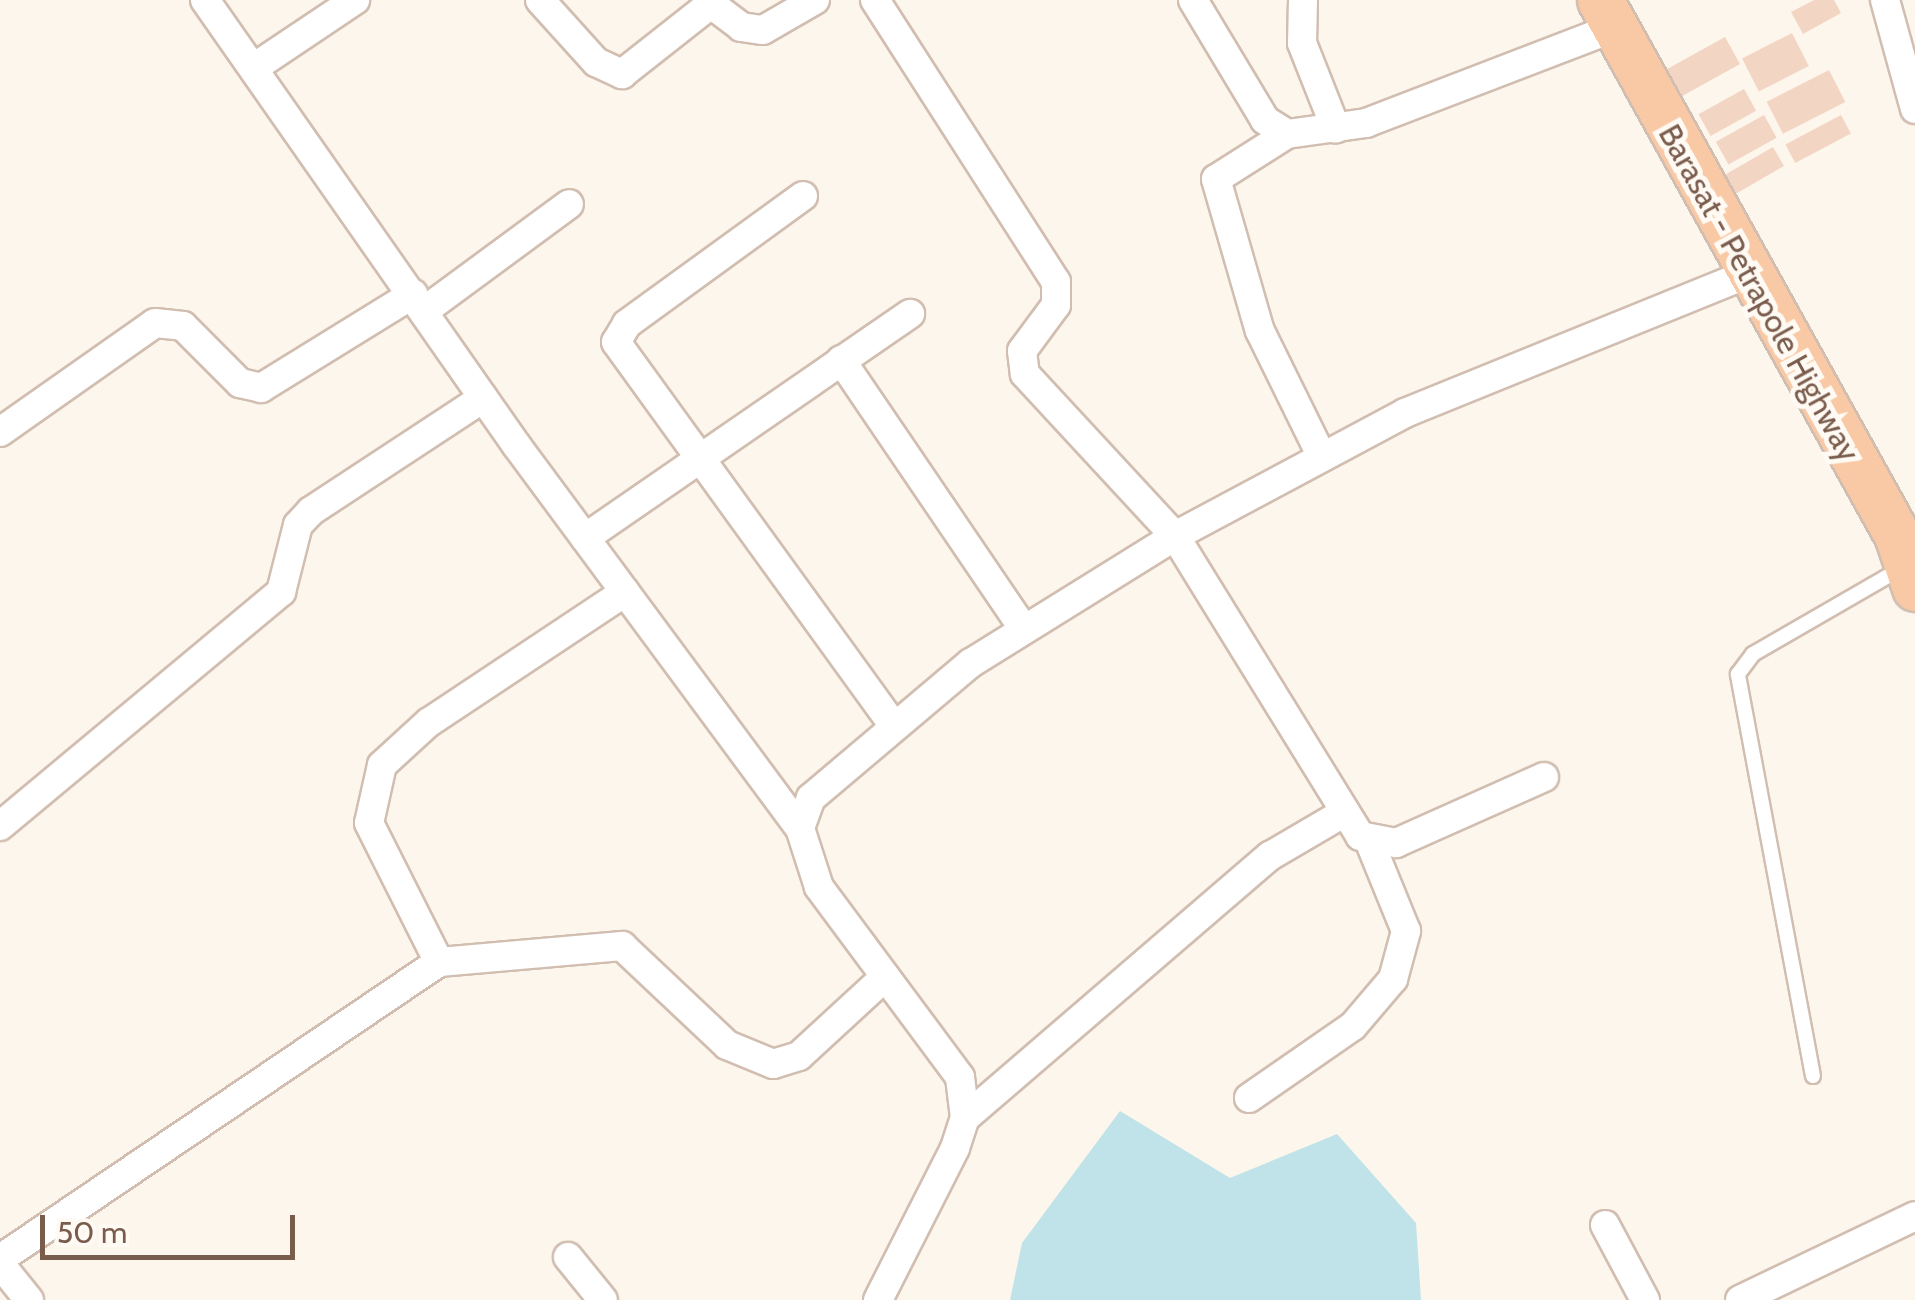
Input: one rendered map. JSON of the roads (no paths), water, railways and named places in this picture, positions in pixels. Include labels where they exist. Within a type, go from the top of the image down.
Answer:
[{"type":"highway","name":"Barasat - Petrapole Highway","points":[[1606,14],[1909,556]]},
{"type":"street","points":[[206,0],[258,65],[483,398],[800,828],[819,887],[950,1060],[965,1118]]},
{"type":"street","points":[[258,65],[356,0]]},
{"type":"street","points":[[540,0],[596,62],[622,74],[712,4],[741,28],[763,30],[815,0]]},
{"type":"street","points":[[875,0],[1052,273],[1056,304],[1022,351],[1025,374],[1175,536],[1345,812],[1370,844],[1406,932],[1392,979],[1353,1026],[1249,1098]]},
{"type":"street","points":[[1193,0],[1265,120],[1287,134]]},
{"type":"street","points":[[1303,0],[1302,43],[1336,129]]},
{"type":"street","points":[[1885,0],[1915,109]]},
{"type":"street","points":[[1322,457],[1260,332],[1216,179],[1287,134],[1336,129],[1606,14]]},
{"type":"street","points":[[804,196],[616,336],[893,724]]},
{"type":"street","points":[[0,432],[155,323],[184,326],[240,384],[261,388],[418,302],[569,204]]},
{"type":"street","points":[[800,828],[837,767],[1024,629],[1175,536],[1322,457],[1531,358],[1749,273]]},
{"type":"street","points":[[585,538],[910,314]]},
{"type":"street","points":[[841,360],[1024,629]]},
{"type":"street","points":[[0,826],[281,592],[298,525],[312,511],[483,398]]},
{"type":"street","points":[[439,962],[369,823],[382,765],[429,722],[625,592]]},
{"type":"street","points":[[1370,844],[1396,843],[1544,777]]},
{"type":"street","points":[[878,1300],[965,1118],[1270,856],[1345,812]]},
{"type":"street","points":[[29,1300],[0,1262],[439,962],[622,946],[727,1045],[772,1064],[798,1056],[885,978]]},
{"type":"street","points":[[1740,1300],[1915,1216]]},
{"type":"street","points":[[1605,1225],[1645,1300]]},
{"type":"street","points":[[568,1257],[603,1300]]},
{"type":"lane","points":[[1813,1076],[1738,674],[1752,654],[1909,556]]},
{"type":"water","points":[[1120,1111],[1230,1178],[1337,1134],[1416,1223],[1421,1300],[1010,1300],[1022,1243]]}]
